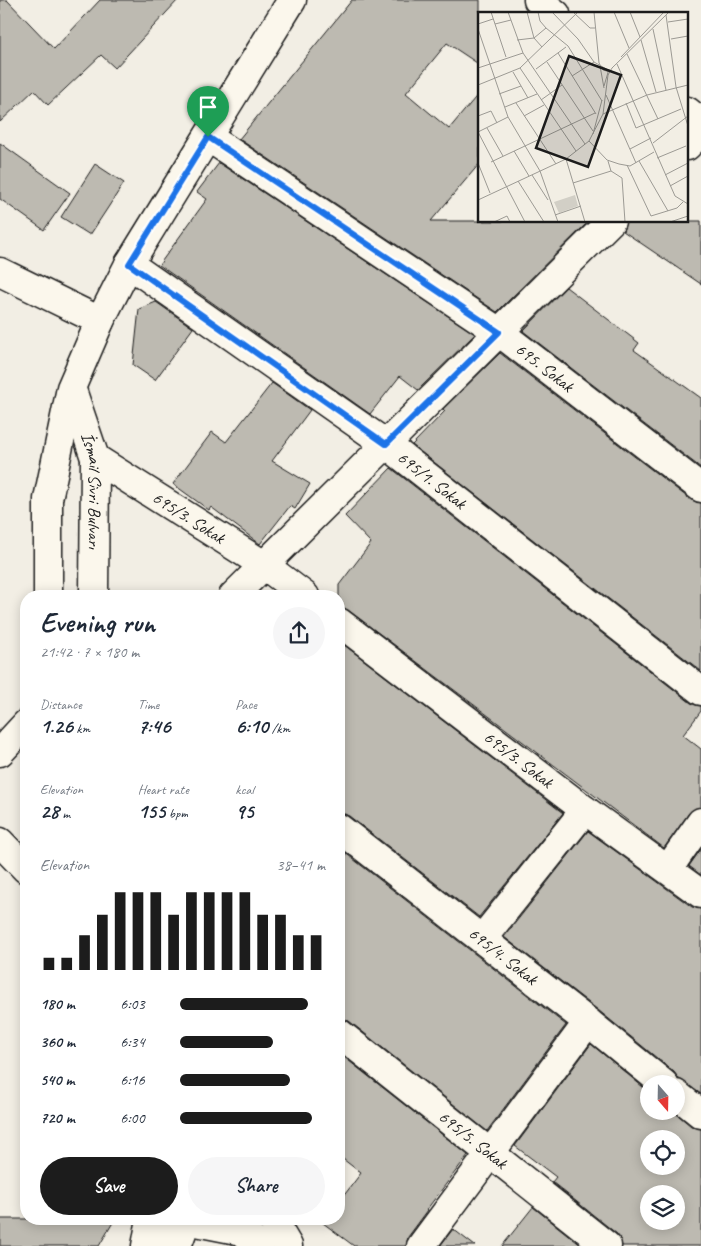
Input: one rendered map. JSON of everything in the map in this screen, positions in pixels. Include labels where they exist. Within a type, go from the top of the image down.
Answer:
[{"type":"street","name":"İsmail Sivri Bulvarı","points":[[48,590],[48,499],[72,388],[100,321],[129,264],[291,0]]},
{"type":"street","points":[[538,0],[553,12]]},
{"type":"street","points":[[688,113],[701,122]]},
{"type":"street","points":[[688,145],[701,132]]},
{"type":"street","name":"695. Sokak","points":[[208,137],[499,332],[701,488]]},
{"type":"street","points":[[238,590],[610,222]]},
{"type":"street","name":"695/1. Sokak","points":[[129,264],[386,444],[701,691]]},
{"type":"street","points":[[0,272],[100,321]]},
{"type":"street","name":"İsmail Sivri Bulvarı","points":[[72,388],[95,458],[94,590]]},
{"type":"street","name":"695/3. Sokak","points":[[95,458],[264,565],[297,590]]},
{"type":"street","name":"695/3. Sokak","points":[[345,627],[585,810],[701,894]]},
{"type":"street","points":[[0,752],[20,730]]},
{"type":"street","points":[[482,939],[585,810]]},
{"type":"street","points":[[668,869],[701,822]]},
{"type":"street","name":"695/4. Sokak","points":[[345,833],[653,1075]]},
{"type":"street","points":[[0,842],[20,863]]},
{"type":"street","points":[[421,1246],[491,1155],[588,1022]]},
{"type":"street","name":"695/5. Sokak","points":[[345,1038],[607,1246]]},
{"type":"street","points":[[685,1101],[701,1114]]},
{"type":"street","points":[[149,1237],[174,1225]]},
{"type":"street","points":[[177,1246],[184,1225]]},
{"type":"street","points":[[214,1225],[242,1231],[260,1246]]},
{"type":"street","points":[[276,1225],[288,1246]]},
{"type":"building","points":[[0,0],[7,0],[54,49],[100,0],[178,0],[115,68],[101,55],[48,105],[34,90],[0,122]]},
{"type":"building","points":[[352,0],[480,0],[480,12],[478,12],[478,64],[447,43],[406,93],[449,129],[478,94],[478,165],[431,221],[588,222],[497,312],[239,139]]},
{"type":"building","points":[[0,143],[70,193],[44,230],[0,199]]},
{"type":"building","points":[[219,163],[475,334],[418,390],[400,376],[370,414],[159,265],[207,199],[197,192]]},
{"type":"building","points":[[95,164],[124,183],[90,235],[61,217]]},
{"type":"building","points":[[701,221],[701,284],[623,231],[626,222]]},
{"type":"building","points":[[566,287],[639,343],[634,350],[701,398],[701,468],[523,331]]},
{"type":"building","points":[[156,302],[193,328],[155,380],[133,365],[139,309]]},
{"type":"building","points":[[500,353],[691,500],[701,503],[701,671],[412,445],[445,411],[443,409]]},
{"type":"building","points":[[272,383],[310,410],[272,461],[310,484],[295,509],[290,506],[260,544],[211,507],[209,510],[173,484],[212,432],[226,442]]},
{"type":"building","points":[[391,468],[691,703],[701,706],[701,711],[683,735],[701,749],[701,807],[689,813],[664,848],[345,609],[345,590],[339,590],[339,585],[371,543],[345,516]]},
{"type":"building","points":[[345,646],[563,813],[479,917],[345,815]]},
{"type":"building","points":[[588,831],[692,907],[701,909],[701,1094],[685,1083],[685,1075],[676,1075],[598,1010],[504,937]]},
{"type":"building","points":[[701,849],[701,875],[689,866]]},
{"type":"building","points":[[345,853],[566,1025],[487,1131],[349,1021],[345,1020]]},
{"type":"building","points":[[591,1044],[640,1085],[640,1120],[684,1120],[691,1126],[701,1129],[701,1246],[622,1246],[617,1234],[552,1182],[556,1177],[515,1146]]},
{"type":"building","points":[[345,1058],[468,1155],[427,1209],[408,1237],[406,1246],[354,1246],[326,1225],[345,1225],[345,1194],[361,1173],[345,1161]]},
{"type":"building","points":[[533,1207],[582,1246],[502,1246]]},
{"type":"building","points":[[0,1219],[20,1219],[20,1225],[111,1225],[99,1246],[0,1246]]},
{"type":"building","points":[[453,1229],[475,1246],[440,1246]]},
{"type":"route","points":[[208,137],[499,332],[386,444],[129,264],[208,137]]}]
